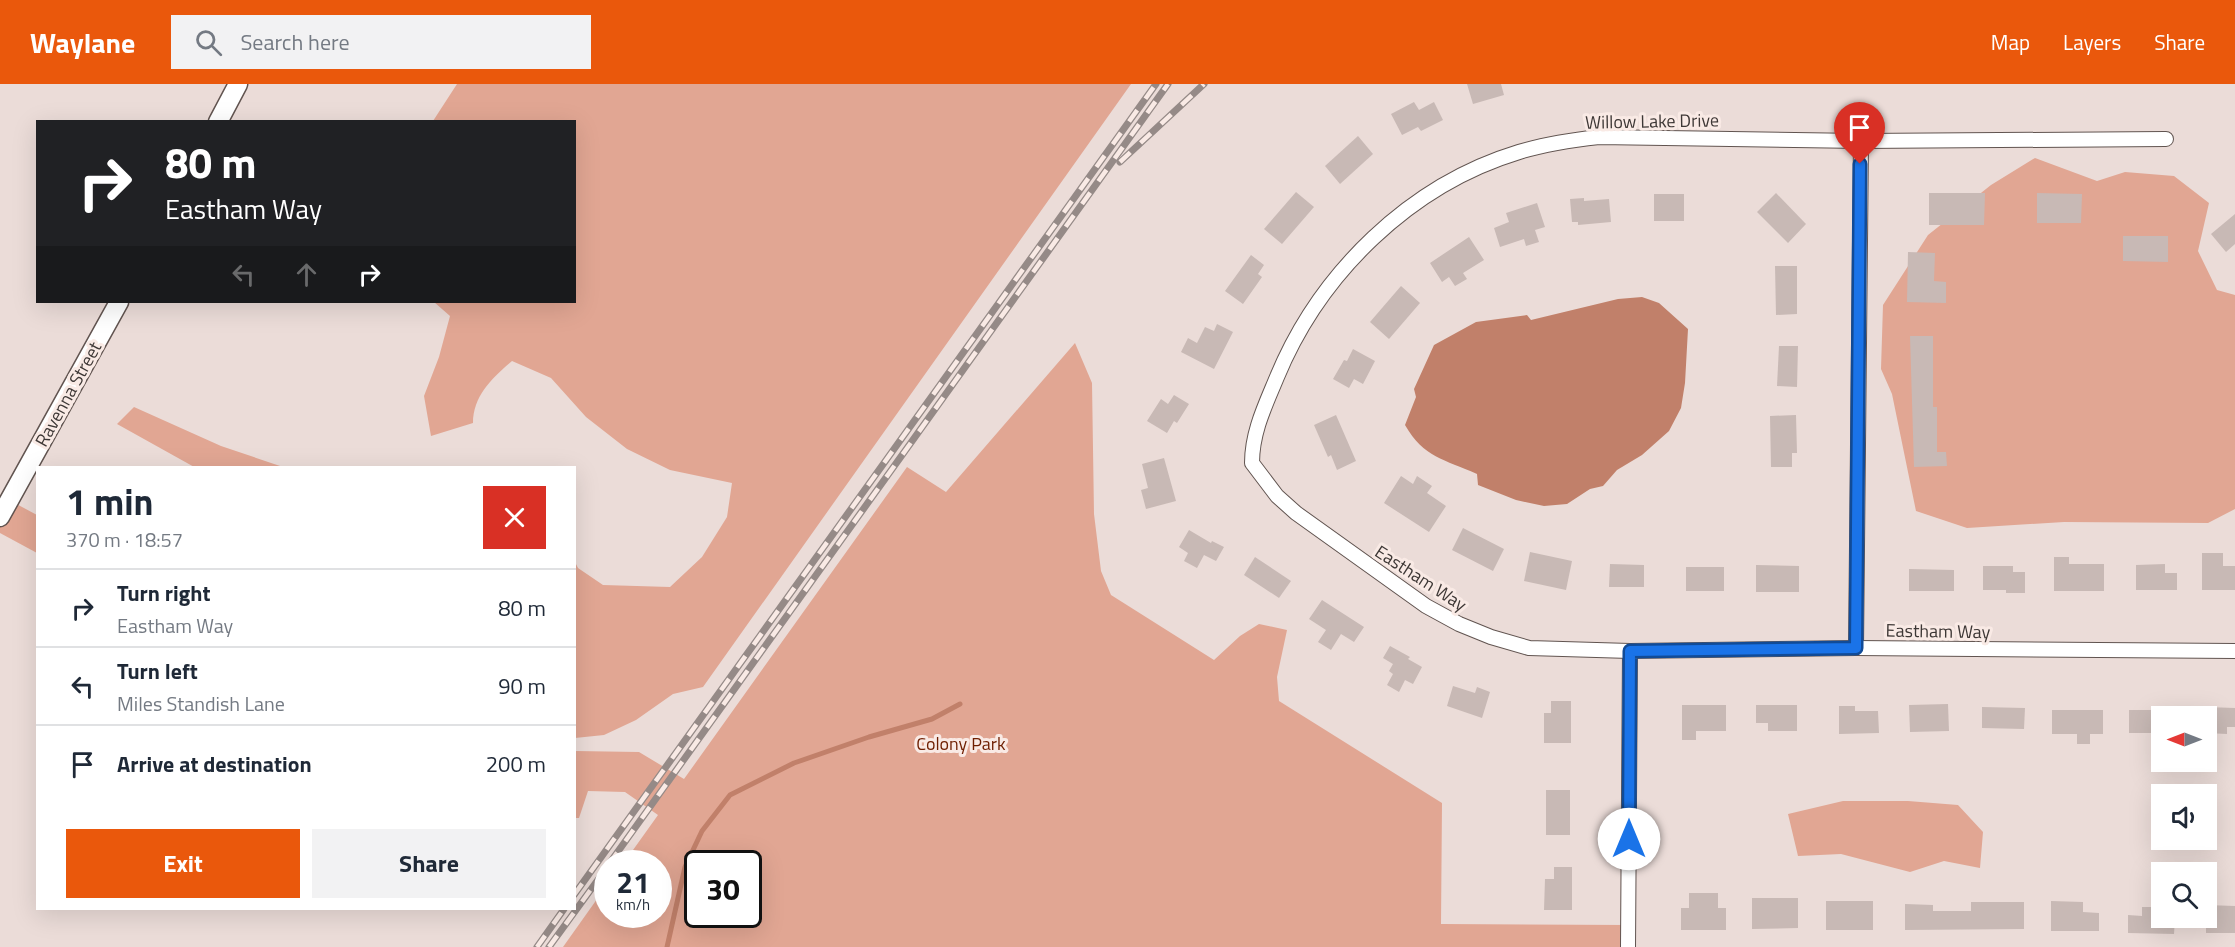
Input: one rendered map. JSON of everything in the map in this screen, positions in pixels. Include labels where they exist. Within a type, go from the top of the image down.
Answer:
[{"type":"street","points":[[219,120],[238,84]]},
{"type":"street","name":"Willow Lake Drive","points":[[1252,446],[1256,429],[1284,361],[1312,309],[1349,261],[1420,199],[1463,174],[1517,153],[1558,143],[1599,137],[1861,141],[2166,139]]},
{"type":"street","points":[[1856,648],[1861,141]]},
{"type":"street","name":"Ravenna Street","points":[[1,514],[118,303]]},
{"type":"street","name":"Eastham Way","points":[[1252,446],[1251,463],[1261,478],[1296,513],[1426,606],[1459,624],[1491,637],[1529,648],[1630,651],[1856,648],[2235,651]]},
{"type":"street","points":[[1628,947],[1630,651]]},
{"type":"green space","points":[[457,84],[1131,84],[703,687],[673,694],[636,720],[604,735],[576,738],[576,564],[578,568],[603,585],[670,587],[702,557],[727,517],[732,483],[670,470],[627,449],[586,417],[551,378],[512,361],[485,388],[476,404],[473,423],[431,436],[424,396],[439,357],[450,316],[435,303],[576,303],[576,120],[434,120]]},
{"type":"green space","points":[[2035,158],[2097,181],[2125,172],[2174,176],[2209,203],[2198,251],[2217,290],[2235,295],[2235,509],[2208,523],[2064,522],[1967,528],[1916,511],[1892,394],[1881,369],[1883,305],[1928,235],[1991,185]]},
{"type":"green space","name":"Colony Park","points":[[1075,343],[1092,383],[1094,514],[1101,571],[1111,595],[1214,660],[1240,636],[1259,624],[1287,630],[1277,677],[1279,701],[1442,803],[1441,924],[1628,925],[1628,947],[563,947],[594,903],[594,928],[672,928],[672,850],[633,850],[658,815],[625,792],[588,791],[579,818],[576,818],[576,751],[639,752],[684,779],[907,467],[946,492]]},
{"type":"green space","points":[[134,407],[221,446],[280,466],[192,466],[117,424]]},
{"type":"green space","points":[[9,500],[36,514],[36,552],[0,533],[0,519]]},
{"type":"green space","points":[[1843,801],[1908,801],[1958,805],[1983,832],[1980,868],[1944,861],[1910,872],[1841,854],[1798,856],[1788,814]]},
{"type":"shaded area","points":[[1642,297],[1659,303],[1688,329],[1681,408],[1669,431],[1642,455],[1617,470],[1603,486],[1590,489],[1567,504],[1544,506],[1516,500],[1478,485],[1477,474],[1427,451],[1405,425],[1416,397],[1414,389],[1434,345],[1476,322],[1527,315],[1531,320],[1618,299]]},
{"type":"building","points":[[1467,84],[1501,84],[1504,95],[1473,104]]},
{"type":"building","points":[[1414,102],[1419,110],[1434,102],[1443,120],[1421,131],[1418,127],[1402,135],[1391,114]]},
{"type":"building","points":[[1358,136],[1373,154],[1340,184],[1325,166]]},
{"type":"building","points":[[1296,192],[1314,207],[1282,244],[1264,229]]},
{"type":"building","points":[[1776,193],[1806,224],[1788,243],[1757,212]]},
{"type":"building","points":[[1929,193],[1985,193],[1984,225],[1929,225]]},
{"type":"building","points":[[2037,193],[2082,194],[2081,223],[2037,223]]},
{"type":"building","points":[[1654,194],[1684,194],[1684,221],[1654,221]]},
{"type":"building","points":[[1584,198],[1584,201],[1609,199],[1611,222],[1578,225],[1578,222],[1572,222],[1570,199]]},
{"type":"building","points":[[1537,203],[1545,227],[1535,230],[1539,242],[1526,246],[1524,239],[1500,247],[1494,228],[1509,222],[1506,213]]},
{"type":"building","points":[[2235,214],[2235,244],[2226,252],[2211,234]]},
{"type":"building","points":[[2123,236],[2168,236],[2168,262],[2123,261]]},
{"type":"building","points":[[1469,237],[1484,260],[1463,273],[1467,279],[1455,286],[1449,277],[1442,282],[1430,263]]},
{"type":"building","points":[[1908,252],[1935,253],[1934,281],[1946,282],[1946,303],[1907,302]]},
{"type":"building","points":[[1251,255],[1264,265],[1258,274],[1262,277],[1243,304],[1225,291]]},
{"type":"building","points":[[1775,266],[1797,266],[1797,314],[1776,315]]},
{"type":"building","points":[[1401,286],[1420,303],[1389,339],[1370,322]]},
{"type":"building","points":[[1217,324],[1233,332],[1214,369],[1181,352],[1188,338],[1197,343],[1205,327],[1214,331]]},
{"type":"building","points":[[1910,336],[1933,336],[1933,407],[1937,407],[1937,452],[1946,452],[1947,466],[1914,467]]},
{"type":"building","points":[[1779,346],[1798,346],[1797,387],[1777,386]]},
{"type":"building","points":[[1353,349],[1375,361],[1363,384],[1354,379],[1349,388],[1333,379]]},
{"type":"building","points":[[1174,395],[1189,404],[1177,423],[1174,421],[1167,433],[1147,421],[1161,399],[1168,404]]},
{"type":"building","points":[[1336,415],[1356,461],[1337,470],[1331,455],[1328,457],[1314,425]]},
{"type":"building","points":[[1796,415],[1797,453],[1792,453],[1792,467],[1771,467],[1770,416]]},
{"type":"building","points":[[1164,458],[1176,501],[1146,509],[1141,490],[1148,488],[1142,464]]},
{"type":"building","points":[[1401,476],[1413,484],[1417,476],[1432,486],[1427,493],[1446,506],[1429,532],[1384,503]]},
{"type":"building","points":[[1463,528],[1504,549],[1493,571],[1452,550]]},
{"type":"building","points":[[1189,530],[1211,543],[1212,541],[1224,547],[1216,561],[1204,555],[1197,568],[1184,561],[1188,553],[1179,547]]},
{"type":"building","points":[[1530,552],[1572,561],[1566,590],[1524,581]]},
{"type":"building","points":[[2202,553],[2223,553],[2223,566],[2235,566],[2235,590],[2202,590]]},
{"type":"building","points":[[1255,557],[1291,581],[1279,598],[1244,575]]},
{"type":"building","points":[[2054,557],[2069,557],[2069,564],[2104,564],[2104,591],[2054,591]]},
{"type":"building","points":[[1610,564],[1644,565],[1644,587],[1609,587]]},
{"type":"building","points":[[2165,564],[2165,573],[2177,573],[2177,590],[2136,590],[2136,565]]},
{"type":"building","points":[[1756,565],[1799,566],[1799,592],[1756,592]]},
{"type":"building","points":[[1983,566],[2013,566],[2013,572],[2025,572],[2025,593],[1983,590]]},
{"type":"building","points":[[1686,567],[1724,567],[1724,591],[1686,591]]},
{"type":"building","points":[[1909,569],[1954,570],[1954,591],[1909,591]]},
{"type":"building","points":[[1322,600],[1364,627],[1354,642],[1341,634],[1331,650],[1318,642],[1326,630],[1309,619]]},
{"type":"building","points":[[1390,646],[1422,667],[1413,684],[1405,680],[1399,692],[1387,685],[1393,674],[1389,671],[1393,664],[1383,658]]},
{"type":"building","points":[[1453,686],[1475,693],[1477,687],[1490,692],[1482,718],[1447,706]]},
{"type":"building","points":[[1551,701],[1571,701],[1571,743],[1544,743],[1544,713],[1551,713]]},
{"type":"building","points":[[1948,704],[1949,731],[1910,732],[1909,705]]},
{"type":"building","points":[[1682,705],[1726,705],[1726,731],[1696,731],[1696,740],[1682,740]]},
{"type":"building","points":[[1756,705],[1797,705],[1797,731],[1768,731],[1768,723],[1756,723]]},
{"type":"building","points":[[1839,706],[1855,706],[1855,711],[1878,711],[1879,733],[1839,734]]},
{"type":"building","points":[[1982,707],[2025,708],[2024,729],[1982,728]]},
{"type":"building","points":[[2217,707],[2235,708],[2235,727],[2227,727],[2227,734],[2217,734]]},
{"type":"building","points":[[2052,710],[2103,710],[2103,734],[2090,734],[2090,744],[2077,744],[2077,734],[2052,734]]},
{"type":"building","points":[[2129,710],[2151,710],[2151,733],[2129,733]]},
{"type":"building","points":[[1546,790],[1570,790],[1570,835],[1546,835]]},
{"type":"building","points":[[1554,867],[1572,867],[1572,910],[1544,910],[1545,879],[1554,879]]},
{"type":"building","points":[[1689,893],[1718,893],[1718,908],[1726,908],[1726,930],[1681,930],[1681,908],[1689,908]]},
{"type":"building","points":[[1752,898],[1798,898],[1798,928],[1752,929]]},
{"type":"building","points":[[1826,901],[1873,901],[1873,930],[1826,930]]},
{"type":"building","points":[[2051,901],[2083,902],[2083,912],[2099,913],[2099,931],[2051,931]]},
{"type":"building","points":[[1971,902],[2024,902],[2024,929],[1905,930],[1905,904],[1933,905],[1933,911],[1971,911]]},
{"type":"building","points":[[2217,905],[2235,906],[2235,933],[2206,933],[2206,928],[2217,928]]},
{"type":"building","points":[[2142,907],[2151,907],[2151,928],[2174,928],[2174,934],[2128,933],[2128,915],[2142,916]]},
{"type":"waterway","points":[[667,947],[685,867],[702,831],[730,795],[794,763],[869,737],[932,719],[960,704]]},
{"type":"railway","points":[[576,892],[1156,84]]},
{"type":"railway","points":[[619,850],[1168,84]]},
{"type":"railway","points":[[1120,162],[1204,84]]},
{"type":"railway","points":[[576,910],[594,885]]},
{"type":"railway","points":[[537,947],[563,910]]},
{"type":"railway","points":[[549,947],[576,910]]},
{"type":"route","points":[[1629,839],[1630,651],[1856,648],[1860,164]]}]
